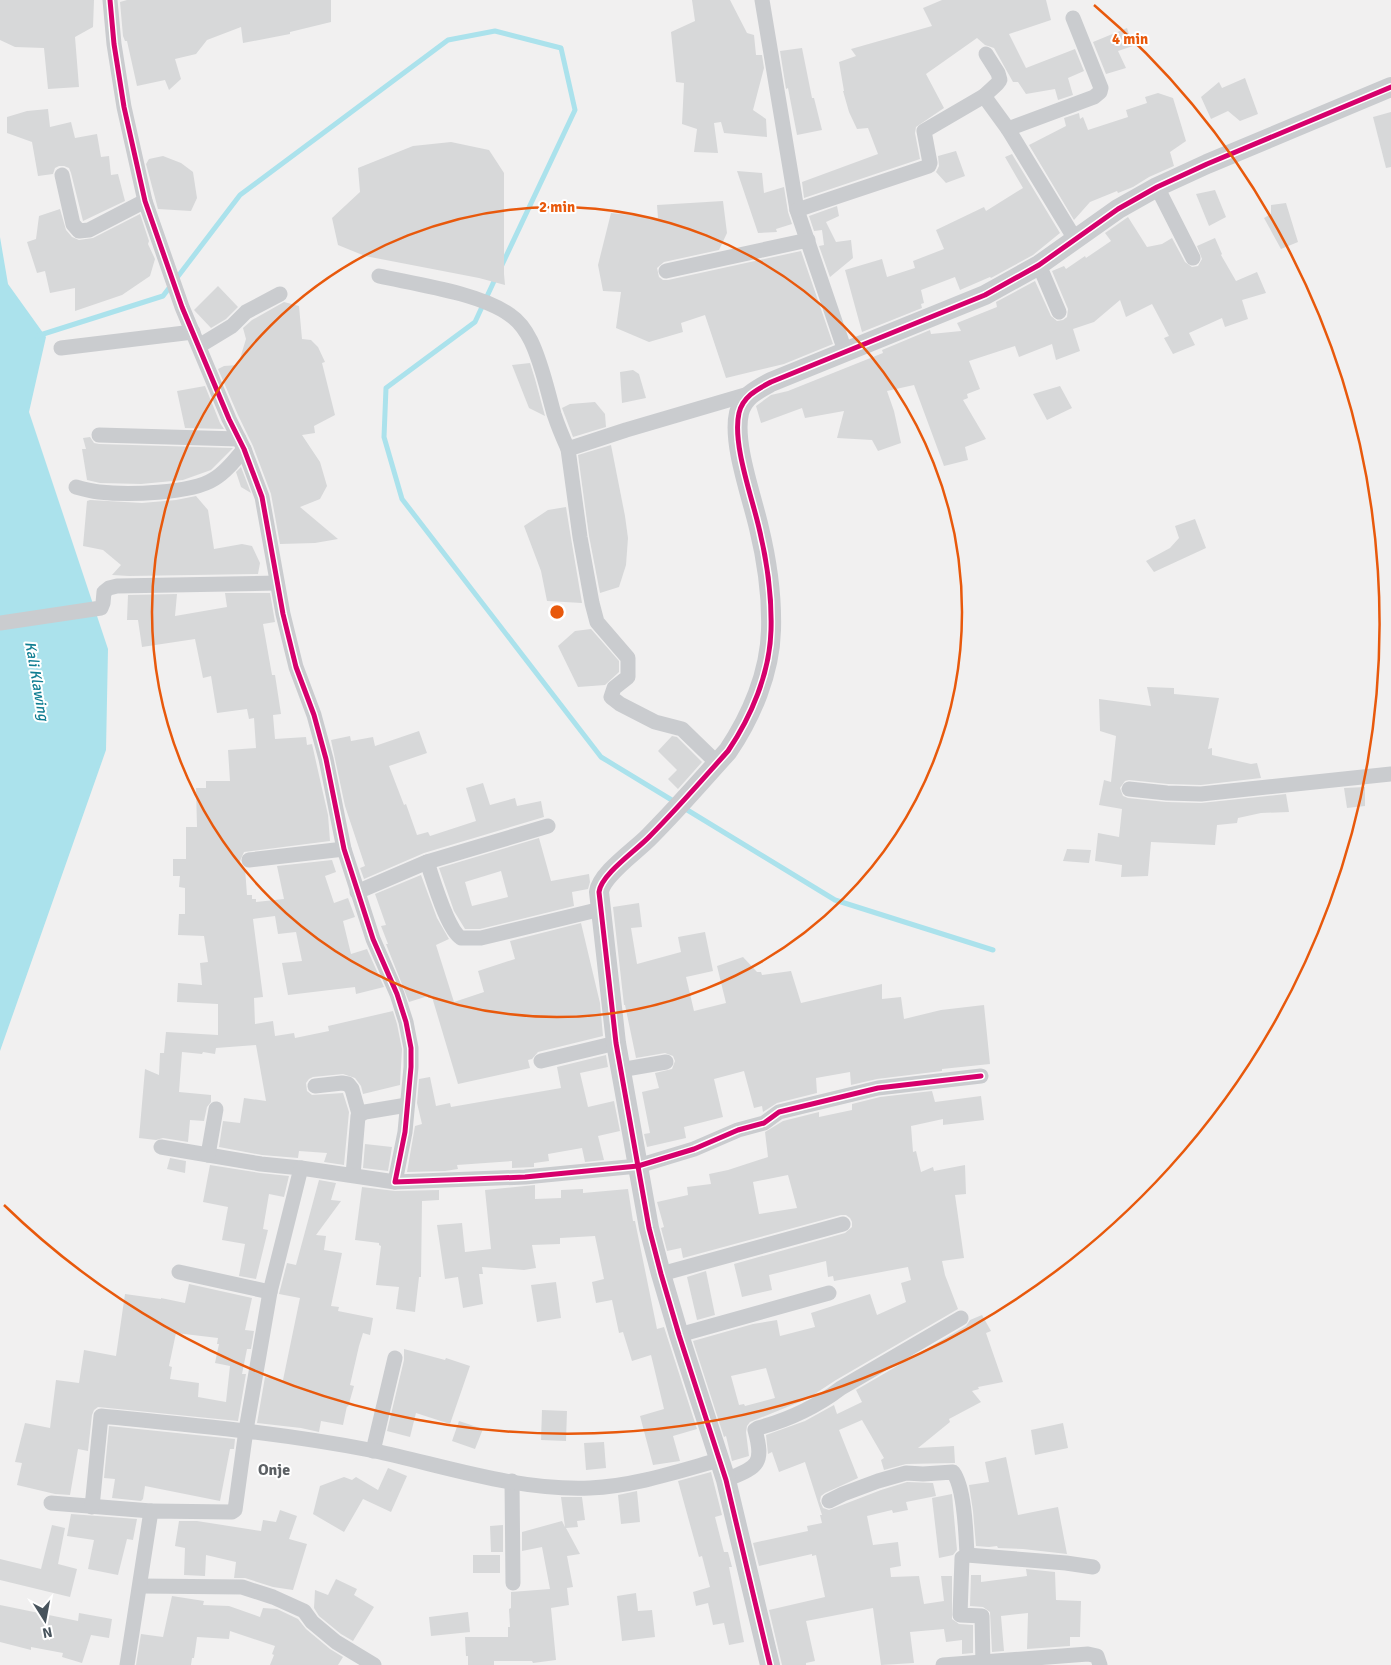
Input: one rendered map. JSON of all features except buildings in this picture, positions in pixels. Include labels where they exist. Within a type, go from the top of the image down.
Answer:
[{"type":"street","points":[[110,0],[114,44],[124,107],[146,200],[182,307],[262,497],[277,583],[296,667],[314,715],[326,759],[344,849],[373,939],[397,994],[406,1022],[411,1048],[410,1093],[405,1132],[395,1182]]},
{"type":"street","points":[[763,1],[797,210],[845,351]]},
{"type":"street","points":[[1008,129],[1094,97],[1100,92],[1100,84],[1073,18]]},
{"type":"street","points":[[797,210],[929,166],[930,162],[924,131],[984,96],[998,84],[1000,80],[998,73],[986,54]]},
{"type":"street","points":[[568,449],[752,393],[771,382],[845,351],[958,307],[985,295],[1039,265],[1118,209],[1158,188],[1215,161],[1391,87]]},
{"type":"street","points":[[984,96],[1008,129],[1075,239]]},
{"type":"street","points":[[62,175],[73,224],[79,231],[89,230],[146,200]]},
{"type":"street","points":[[1158,188],[1193,258]]},
{"type":"street","points":[[666,271],[808,240]]},
{"type":"street","points":[[1039,265],[1059,312]]},
{"type":"street","points":[[379,276],[428,286],[471,298],[510,314],[523,327],[532,342],[542,368],[555,416],[568,449],[581,546],[597,622],[628,658],[628,677],[614,688],[611,697],[620,704],[655,722],[682,729],[718,763]]},
{"type":"street","points":[[61,348],[196,339],[232,326],[246,312],[280,294]]},
{"type":"street","points":[[752,393],[745,400],[740,412],[740,447],[764,549],[768,578],[771,631],[767,659],[756,699],[737,737],[718,763],[650,837],[624,860],[602,884],[599,892],[620,1070],[650,1228],[679,1335],[726,1480],[770,1665]]},
{"type":"street","points":[[99,435],[241,444]]},
{"type":"street","points":[[76,487],[97,492],[119,493],[152,492],[198,486],[207,483],[221,474],[241,444]]},
{"type":"street","points":[[0,623],[101,608],[104,592],[109,588],[117,586],[277,583]]},
{"type":"street","points":[[1129,789],[1167,794],[1201,794],[1391,774]]},
{"type":"street","points":[[357,892],[427,862],[548,826]]},
{"type":"street","points":[[249,860],[344,849]]},
{"type":"street","points":[[427,862],[446,915],[454,931],[461,938],[481,938],[600,909]]},
{"type":"street","points":[[541,1061],[616,1043]]},
{"type":"street","points":[[620,1070],[666,1062]]},
{"type":"street","points":[[162,1146],[261,1164],[395,1182],[525,1177],[638,1166],[694,1149],[738,1130],[764,1123],[779,1112],[878,1088],[981,1076]]},
{"type":"street","points":[[315,1086],[336,1083],[348,1084],[352,1089],[359,1114],[353,1175]]},
{"type":"street","points":[[359,1114],[407,1105]]},
{"type":"street","points":[[208,1155],[216,1109]]},
{"type":"street","points":[[51,1503],[151,1511],[232,1512],[235,1510],[246,1430],[270,1292],[301,1168]]},
{"type":"street","points":[[661,1274],[843,1224]]},
{"type":"street","points":[[179,1272],[270,1292]]},
{"type":"street","points":[[679,1335],[829,1293]]},
{"type":"street","points":[[726,1480],[749,1470],[757,1461],[759,1446],[755,1430],[792,1418],[961,1318]]},
{"type":"street","points":[[373,1451],[395,1358]]},
{"type":"street","points":[[92,1507],[101,1416],[246,1430],[373,1451],[512,1482],[548,1486],[588,1488],[624,1485],[719,1460]]},
{"type":"street","points":[[829,1501],[843,1494],[906,1472],[923,1474],[953,1472],[959,1483],[967,1555]]},
{"type":"street","points":[[512,1482],[513,1583]]},
{"type":"street","points":[[127,1665],[151,1511]]},
{"type":"street","points":[[983,1663],[982,1616],[960,1615],[962,1558],[967,1555],[1093,1567]]},
{"type":"street","points":[[140,1586],[242,1587],[273,1597],[304,1611],[312,1622],[336,1642],[369,1664]]},
{"type":"street","points":[[943,1665],[1093,1654],[1098,1657],[1100,1665]]},
{"type":"water","name":"Kali Klawing","points":[[0,237],[8,284],[46,337],[29,412],[108,649],[106,750],[0,1051]]},
{"type":"waterway","points":[[37,336],[163,296],[240,195],[448,40],[495,31],[561,48],[575,110],[501,267]]},
{"type":"waterway","points":[[496,277],[475,322],[386,388],[384,437],[402,499],[601,757],[675,802]]},
{"type":"waterway","points":[[684,808],[835,900],[993,950]]},
{"type":"cycle path","points":[[110,0],[114,44],[124,107],[145,201],[182,307],[229,419],[244,449],[262,497],[283,614],[296,667],[314,715],[326,759],[344,849],[373,939],[397,994],[406,1022],[411,1048],[411,1067],[405,1132],[395,1182],[525,1177],[638,1166],[694,1149],[738,1130],[764,1123],[779,1112],[878,1088],[981,1076]]},
{"type":"cycle path","points":[[770,1665],[726,1480],[679,1335],[649,1228],[616,1043],[599,892],[601,885],[613,870],[660,826],[728,751],[744,724],[763,678],[770,646],[770,591],[762,540],[740,454],[738,425],[741,407],[747,398],[771,382],[985,295],[1039,265],[1118,209],[1157,187],[1207,164],[1391,87]]},
{"type":"district","name":"Onje","points":[[274,1469]]}]
